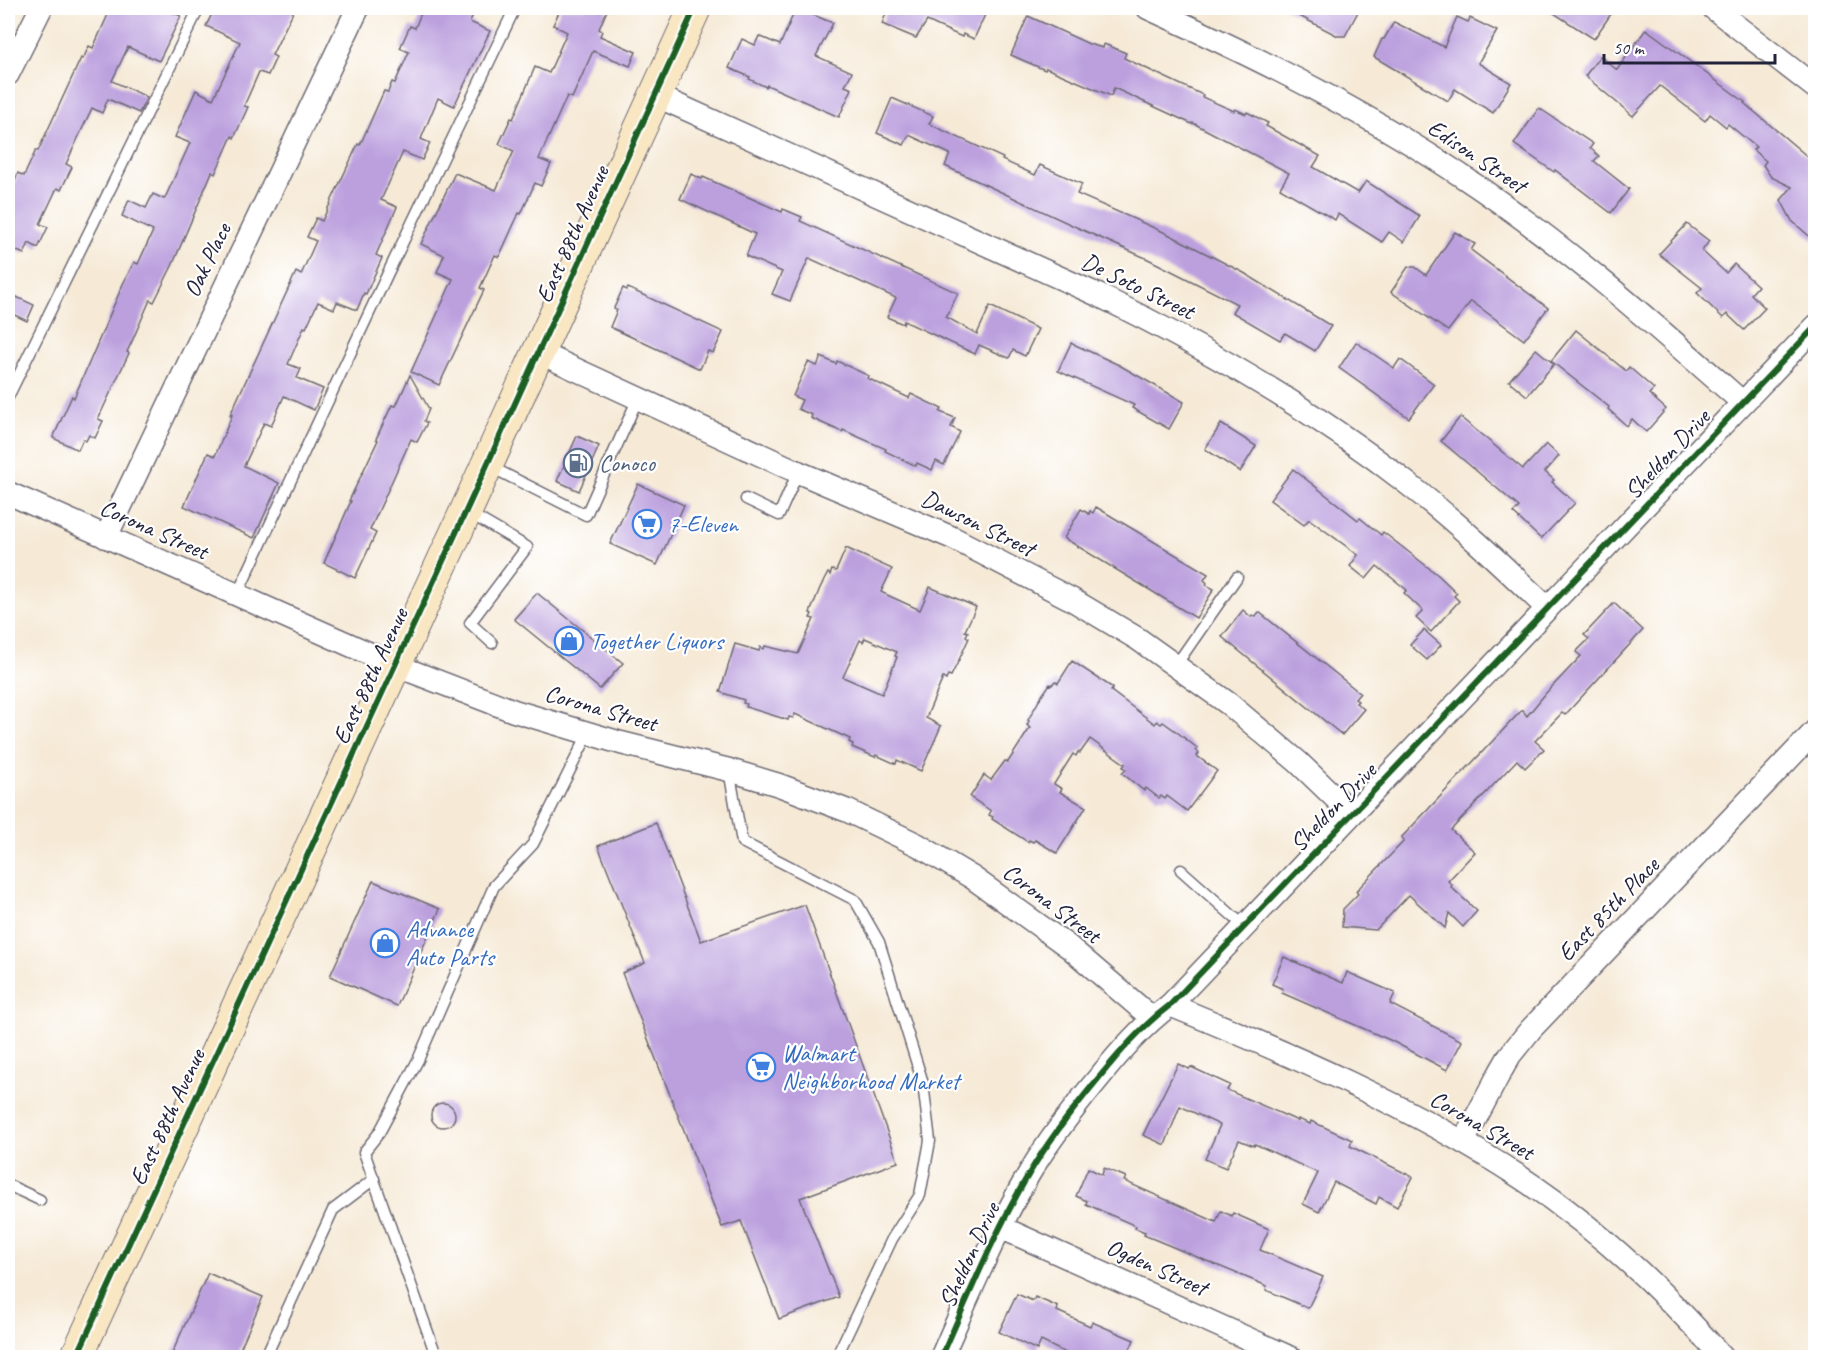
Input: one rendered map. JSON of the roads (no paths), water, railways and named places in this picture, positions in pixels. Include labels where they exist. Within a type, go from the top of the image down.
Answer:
[{"type":"main road","name":"East 88th Avenue","points":[[76,1358],[466,511],[694,8]]},
{"type":"street","points":[[8,74],[41,8]]},
{"type":"street","name":"Oak Place","points":[[106,537],[358,8]]},
{"type":"street","name":"Edison Street","points":[[1148,8],[1231,45],[1318,89],[1384,127],[1478,187],[1610,286],[1742,402]]},
{"type":"street","points":[[1713,8],[1815,88]]},
{"type":"street","name":"De Soto Street","points":[[655,95],[1098,295],[1237,367],[1316,418],[1407,483],[1466,531],[1546,608]]},
{"type":"street","name":"Sheldon Drive","points":[[941,1358],[1000,1227],[1031,1171],[1070,1113],[1114,1058],[1245,926],[1815,326]]},
{"type":"street","name":"Dawson Street","points":[[538,352],[798,472],[953,538],[1071,599],[1138,639],[1229,704],[1298,762],[1351,813]]},
{"type":"street","name":"Corona Street","points":[[8,493],[395,665],[514,711],[588,734],[779,785],[848,811],[918,845],[973,878],[1161,1011],[1246,1036],[1399,1108],[1463,1142],[1521,1178],[1603,1240],[1666,1297],[1723,1358]]},
{"type":"street","name":"East 85th Place","points":[[1463,1142],[1510,1055],[1531,1029],[1815,730]]},
{"type":"street","name":"Ogden Street","points":[[1000,1227],[1291,1358]]},
{"type":"lane","points":[[8,397],[199,8]]},
{"type":"lane","points":[[237,595],[515,8]]},
{"type":"lane","points":[[487,465],[586,515],[638,398]]},
{"type":"lane","points":[[746,500],[779,515],[798,472]]},
{"type":"lane","points":[[466,511],[527,548],[470,623],[492,643]]},
{"type":"lane","points":[[1176,665],[1237,577]]},
{"type":"lane","points":[[437,1357],[364,1152],[380,1133],[418,1060],[494,886],[533,844],[588,734]]},
{"type":"lane","points":[[729,770],[742,842],[855,900],[879,942],[923,1083],[930,1141],[920,1195],[892,1239],[836,1358]]},
{"type":"lane","points":[[1181,870],[1245,926]]},
{"type":"lane","points":[[265,1358],[333,1210],[374,1179]]},
{"type":"lane","points":[[8,1185],[40,1200]]},
{"type":"place","name":"Conoco","points":[[578,463]]},
{"type":"place","name":"7-Eleven","points":[[647,524]]},
{"type":"place","name":"Together Liquors","points":[[569,641]]},
{"type":"place","name":"Advance Auto Parts","points":[[385,943]]},
{"type":"place","name":"Walmart Neighborhood Market","points":[[761,1067]]}]
